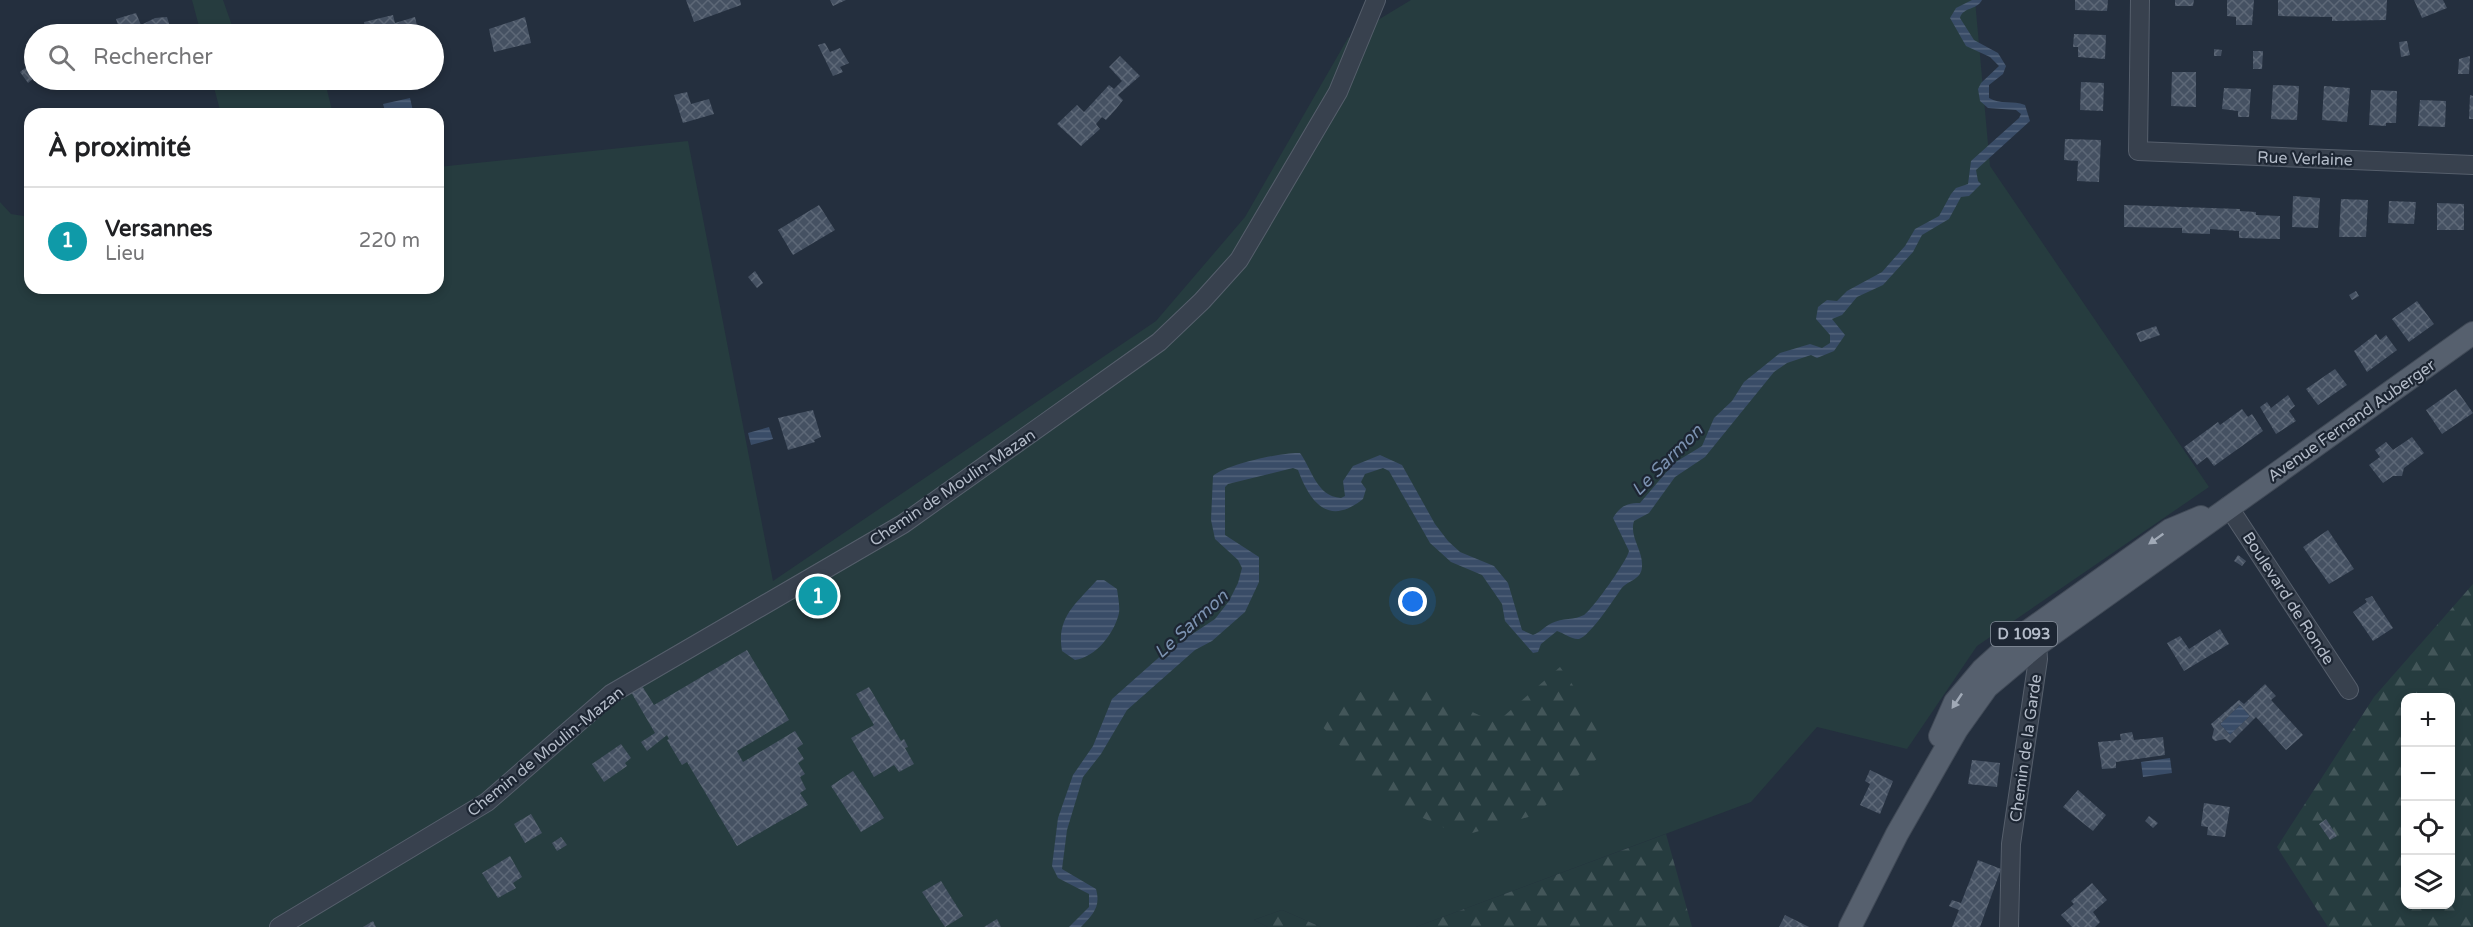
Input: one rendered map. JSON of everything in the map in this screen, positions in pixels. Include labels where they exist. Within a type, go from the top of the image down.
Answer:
[{"type":"main road","name":"Avenue Fernand Auberger","points":[[1850,927],[1898,834],[1957,729],[1987,687],[2037,645],[2228,506],[2473,333]]},
{"type":"main road","name":"Avenue Fernand Auberger","points":[[1898,834],[1955,702],[1982,670],[2013,642],[2170,530],[2228,506]]},
{"type":"street","name":"Chemin de Moulin-Mazan","points":[[279,927],[487,802],[611,694],[903,524],[1159,342],[1202,302],[1239,260],[1338,92],[1376,0]]},
{"type":"street","name":"Rue Verlaine","points":[[2140,0],[2138,151],[2473,165]]},
{"type":"street","name":"Boulevard de Ronde","points":[[2228,506],[2349,690]]},
{"type":"street","points":[[2037,645],[2117,567]]},
{"type":"street","name":"Chemin de la Garde","points":[[2009,927],[2012,844],[2038,659],[2037,645]]},
{"type":"green space","points":[[192,0],[223,0],[231,24],[198,24]]},
{"type":"green space","points":[[1411,0],[1975,0],[1990,166],[2209,487],[1977,646],[1907,749],[1817,727],[1751,802],[1416,927],[1321,927],[1282,910],[1254,920],[1268,927],[0,927],[0,202],[11,214],[24,216],[24,294],[444,294],[444,166],[688,141],[773,581],[1156,321],[1245,217],[1348,38]]},
{"type":"green space","points":[[215,90],[327,90],[332,108],[219,108]]},
{"type":"green space","points":[[2473,584],[2473,927],[2328,927],[2277,847],[2374,697]]},
{"type":"green space","points":[[1560,667],[1596,718],[1601,755],[1535,815],[1462,836],[1397,806],[1317,721],[1362,691],[1425,690],[1496,723]]},
{"type":"green space","points":[[1666,834],[1692,927],[1416,927]]},
{"type":"green space","points":[[1282,910],[1321,927],[1268,927],[1254,920]]},
{"type":"water","points":[[1972,0],[1982,0],[1964,12],[1960,18],[1974,40],[1998,53],[2006,66],[2003,74],[1989,85],[1989,98],[2025,105],[2030,121],[1976,170],[1978,181],[1981,184],[1969,196],[1961,197],[1949,219],[1922,235],[1913,252],[1883,285],[1857,297],[1842,315],[1832,319],[1845,335],[1834,351],[1817,358],[1811,355],[1787,363],[1774,372],[1705,457],[1675,477],[1649,513],[1634,521],[1633,533],[1642,560],[1640,574],[1621,589],[1602,617],[1584,636],[1576,639],[1557,631],[1541,644],[1538,652],[1533,653],[1505,621],[1502,604],[1482,575],[1451,562],[1430,543],[1389,471],[1383,468],[1365,474],[1361,482],[1366,489],[1363,499],[1340,511],[1330,511],[1315,501],[1308,492],[1298,470],[1293,468],[1228,484],[1225,487],[1225,535],[1259,557],[1259,582],[1245,612],[1212,641],[1195,650],[1127,710],[1101,754],[1083,777],[1067,830],[1062,869],[1096,889],[1097,906],[1081,927],[1069,927],[1089,907],[1089,894],[1058,878],[1052,866],[1058,818],[1073,775],[1093,746],[1112,699],[1165,652],[1215,619],[1229,601],[1238,583],[1242,568],[1238,560],[1215,539],[1211,520],[1213,476],[1254,460],[1300,453],[1320,487],[1333,496],[1341,498],[1345,496],[1343,481],[1353,466],[1380,455],[1402,465],[1435,524],[1448,541],[1460,552],[1494,566],[1508,583],[1522,630],[1533,635],[1556,621],[1584,615],[1609,585],[1629,551],[1613,518],[1618,511],[1628,505],[1640,503],[1674,463],[1702,446],[1714,418],[1732,401],[1744,382],[1780,353],[1810,344],[1822,348],[1830,343],[1830,335],[1816,319],[1818,307],[1827,300],[1837,301],[1847,291],[1882,272],[1905,246],[1915,229],[1939,216],[1956,188],[1968,184],[1971,161],[2019,118],[2021,114],[2016,110],[1988,108],[1980,101],[1978,89],[1981,83],[1999,66],[1990,57],[1966,46],[1950,18],[1956,8]]},
{"type":"water","points":[[410,98],[412,108],[384,108],[383,104]]},
{"type":"water","points":[[769,427],[773,439],[751,445],[748,433]]},
{"type":"water","points":[[1097,580],[1104,580],[1117,589],[1119,613],[1117,621],[1097,649],[1075,660],[1062,651],[1062,629],[1069,612]]},
{"type":"water","points":[[2240,705],[2250,716],[2230,735],[2220,724]]},
{"type":"water","points":[[2170,758],[2172,773],[2143,777],[2141,762]]},
{"type":"building","points":[[686,0],[740,0],[741,5],[694,22]]},
{"type":"building","points":[[830,0],[846,0],[833,6]]},
{"type":"building","points":[[2075,0],[2108,0],[2107,11],[2075,10]]},
{"type":"building","points":[[2175,0],[2194,0],[2193,6],[2175,6]]},
{"type":"building","points":[[2227,0],[2254,0],[2252,25],[2236,25],[2236,17],[2227,16]]},
{"type":"building","points":[[2278,0],[2387,0],[2386,20],[2332,21],[2332,17],[2278,16]]},
{"type":"building","points":[[2414,0],[2443,0],[2447,8],[2422,18]]},
{"type":"building","points":[[136,13],[141,24],[118,24],[116,19]]},
{"type":"building","points":[[393,15],[395,23],[415,17],[417,24],[364,24],[364,22]]},
{"type":"building","points":[[167,17],[169,24],[143,24],[155,18]]},
{"type":"building","points":[[525,17],[531,43],[494,52],[489,29]]},
{"type":"building","points":[[2074,34],[2106,35],[2105,59],[2078,57],[2078,47],[2073,47]]},
{"type":"building","points":[[2407,41],[2410,55],[2401,57],[2399,42]]},
{"type":"building","points":[[825,43],[830,52],[840,48],[849,63],[840,67],[843,72],[833,76],[818,45]]},
{"type":"building","points":[[2214,49],[2222,50],[2221,56],[2214,56]]},
{"type":"building","points":[[2253,51],[2263,51],[2262,69],[2253,69]]},
{"type":"building","points":[[1120,56],[1140,76],[1118,95],[1123,100],[1106,120],[1102,117],[1096,124],[1100,129],[1081,146],[1057,124],[1077,105],[1084,112],[1109,85],[1114,89],[1122,81],[1109,67]]},
{"type":"building","points":[[2470,56],[2469,74],[2458,74],[2459,59]]},
{"type":"building","points":[[2172,72],[2196,72],[2196,107],[2171,106]]},
{"type":"building","points":[[2081,82],[2104,83],[2103,111],[2080,110]]},
{"type":"building","points":[[2273,85],[2299,86],[2297,120],[2271,119]]},
{"type":"building","points":[[2324,86],[2350,88],[2347,122],[2322,120]]},
{"type":"building","points":[[2224,88],[2251,89],[2249,117],[2238,117],[2238,111],[2222,109]]},
{"type":"building","points":[[2371,90],[2397,91],[2396,123],[2386,123],[2386,126],[2369,125]]},
{"type":"building","points":[[687,92],[691,104],[709,99],[714,114],[683,123],[674,95]]},
{"type":"building","points":[[2470,95],[2473,96],[2473,119],[2469,119]]},
{"type":"building","points":[[2420,100],[2446,101],[2445,127],[2418,126]]},
{"type":"building","points":[[2065,139],[2101,140],[2099,182],[2077,181],[2078,161],[2064,160]]},
{"type":"building","points":[[2293,196],[2320,198],[2318,228],[2292,227]]},
{"type":"building","points":[[2341,199],[2368,200],[2366,237],[2339,237]]},
{"type":"building","points":[[2389,201],[2416,202],[2414,224],[2388,223]]},
{"type":"building","points":[[2437,203],[2464,204],[2464,230],[2437,230]]},
{"type":"building","points":[[819,205],[835,230],[793,255],[778,230]]},
{"type":"building","points":[[2124,205],[2240,209],[2240,211],[2256,212],[2256,215],[2280,216],[2280,239],[2239,238],[2239,231],[2210,229],[2210,234],[2182,233],[2182,228],[2124,227]]},
{"type":"building","points":[[755,271],[763,283],[757,288],[748,277]]},
{"type":"building","points":[[2356,291],[2359,296],[2352,300],[2349,295]]},
{"type":"building","points":[[2417,301],[2434,324],[2409,342],[2392,319]]},
{"type":"building","points":[[2156,326],[2160,335],[2140,342],[2136,333]]},
{"type":"building","points":[[2376,334],[2380,340],[2386,335],[2397,350],[2367,372],[2354,351]]},
{"type":"building","points":[[2335,369],[2347,385],[2318,405],[2306,389]]},
{"type":"building","points":[[2456,389],[2473,413],[2442,434],[2426,410]]},
{"type":"building","points":[[2288,395],[2295,406],[2289,411],[2296,421],[2276,434],[2260,407],[2267,402],[2271,408]]},
{"type":"building","points":[[2242,409],[2248,417],[2252,414],[2263,431],[2214,466],[2207,457],[2197,465],[2184,447],[2218,422],[2220,425]]},
{"type":"building","points":[[813,410],[821,437],[814,440],[815,442],[788,450],[778,418]]},
{"type":"building","points":[[2412,437],[2424,453],[2404,468],[2402,476],[2393,476],[2383,483],[2369,465],[2380,457],[2375,450],[2386,442],[2393,450]]},
{"type":"building","points":[[2328,530],[2354,569],[2329,584],[2303,547]]},
{"type":"building","points":[[2238,555],[2246,561],[2242,566],[2234,561]]},
{"type":"building","points":[[820,591],[824,596],[815,601],[812,596]]},
{"type":"building","points":[[2372,596],[2393,628],[2373,641],[2353,612],[2367,602],[2365,599]]},
{"type":"building","points":[[2220,629],[2229,644],[2184,671],[2167,643],[2180,636],[2189,649]]},
{"type":"building","points":[[747,650],[789,720],[737,751],[743,762],[795,731],[803,744],[797,748],[804,759],[798,763],[805,774],[800,777],[806,789],[800,793],[808,805],[737,846],[687,762],[682,765],[667,740],[669,739],[667,735],[647,751],[641,742],[655,733],[631,692],[642,686],[654,705]]},
{"type":"building","points":[[2265,684],[2276,696],[2271,700],[2303,735],[2286,750],[2256,717],[2230,743],[2225,739],[2215,741],[2212,738],[2214,729],[2211,724],[2239,700],[2244,704]],"holes":[[[2240,705],[2250,716],[2230,735],[2220,724]]]},
{"type":"building","points":[[869,687],[901,741],[904,739],[908,747],[905,748],[914,764],[899,772],[894,765],[874,777],[851,738],[874,725],[856,694]]},
{"type":"building","points":[[2132,732],[2134,740],[2163,737],[2165,755],[2116,762],[2116,768],[2102,769],[2098,742],[2121,740],[2120,734]]},
{"type":"building","points":[[621,744],[631,758],[625,763],[627,766],[604,782],[592,764]]},
{"type":"building","points":[[1972,760],[2000,763],[1997,787],[1968,784]]},
{"type":"building","points":[[1870,770],[1893,781],[1880,814],[1860,805],[1870,784],[1865,781]]},
{"type":"building","points":[[853,771],[884,818],[861,832],[831,786]]},
{"type":"building","points":[[2078,790],[2106,815],[2093,831],[2063,807]]},
{"type":"building","points":[[2204,803],[2230,807],[2225,837],[2207,835],[2208,827],[2201,826]]},
{"type":"building","points":[[531,814],[542,833],[525,843],[514,824]]},
{"type":"building","points":[[2149,816],[2158,823],[2153,828],[2145,821]]},
{"type":"building","points":[[2326,819],[2337,836],[2330,840],[2319,824]]},
{"type":"building","points":[[561,837],[567,845],[557,851],[552,843]]},
{"type":"building","points":[[510,856],[522,877],[513,883],[516,888],[498,898],[482,873]]},
{"type":"building","points":[[1978,860],[2001,869],[1980,927],[1952,927],[1959,910],[1949,906],[1952,900],[1961,903]]},
{"type":"building","points":[[941,881],[963,916],[945,927],[922,892]]},
{"type":"building","points":[[2092,883],[2107,900],[2093,912],[2100,922],[2095,927],[2072,927],[2061,915],[2074,904],[2071,901]]},
{"type":"building","points":[[1785,915],[1809,927],[1779,927]]},
{"type":"building","points":[[997,919],[1001,927],[984,927]]},
{"type":"building","points":[[373,921],[376,927],[363,927]]},
{"type":"place","name":"Versannes","points":[[818,596]]},
{"type":"water label","name":"Le Sarmon","points":[[1667,460]]},
{"type":"water label","name":"Le Sarmon","points":[[1191,624]]}]
